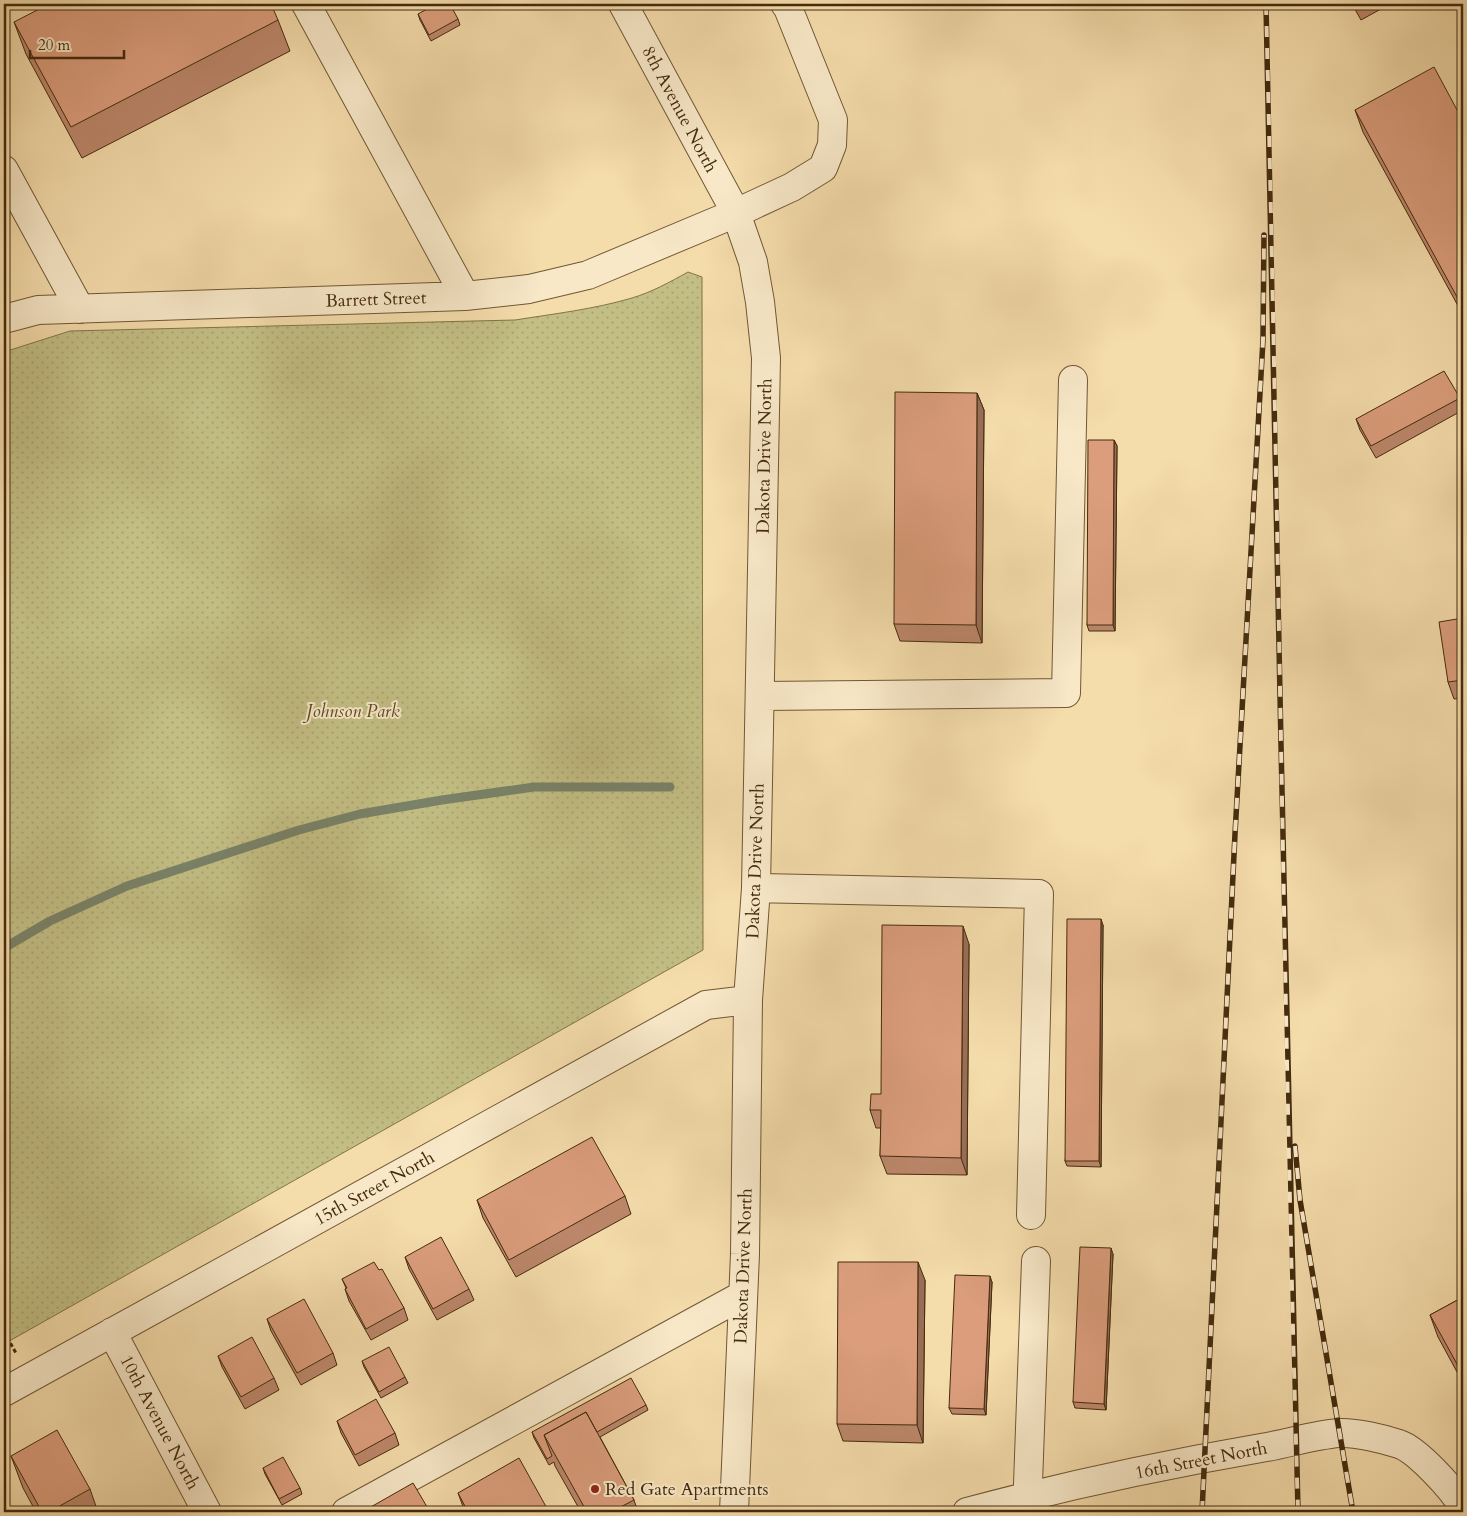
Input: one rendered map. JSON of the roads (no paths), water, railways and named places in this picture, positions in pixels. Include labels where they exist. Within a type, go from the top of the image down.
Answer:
[{"type":"street","points":[[306,4],[464,296]]},
{"type":"street","name":"8th Avenue North","points":[[623,4],[736,213]]},
{"type":"street","name":"Barrett Street","points":[[4,319],[38,310],[464,296],[529,289],[588,275],[736,213],[792,187],[823,168],[832,145],[833,120],[785,4]]},
{"type":"street","points":[[4,170],[80,308]]},
{"type":"street","name":"Dakota Drive North","points":[[734,1512],[745,1254],[748,1000],[756,888],[766,358],[760,302],[752,262],[736,213]]},
{"type":"street","points":[[760,696],[1066,693],[1073,380]]},
{"type":"street","points":[[756,888],[1039,894],[1031,1215]]},
{"type":"street","name":"15th Street North","points":[[4,1392],[706,1005],[748,1000]]},
{"type":"street","points":[[1028,1504],[1036,1261]]},
{"type":"street","points":[[346,1512],[743,1294]]},
{"type":"street","name":"10th Avenue North","points":[[112,1332],[207,1512]]},
{"type":"street","name":"16th Street North","points":[[968,1512],[1028,1504],[1204,1458],[1340,1432],[1401,1444],[1430,1466],[1463,1507]]},
{"type":"waterway","points":[[4,948],[50,921],[127,886],[299,830],[360,814],[534,787],[670,787]]},
{"type":"railway","points":[[1266,4],[1298,1512]]},
{"type":"railway","points":[[1202,1512],[1235,834],[1263,340],[1264,235]]},
{"type":"railway","points":[[1295,1146],[1300,1200],[1353,1512]]},
{"type":"place","name":"Red Gate Apartments","points":[[595,1489]]},
{"type":"park label","name":"Johnson Park","points":[[353,711]]}]
